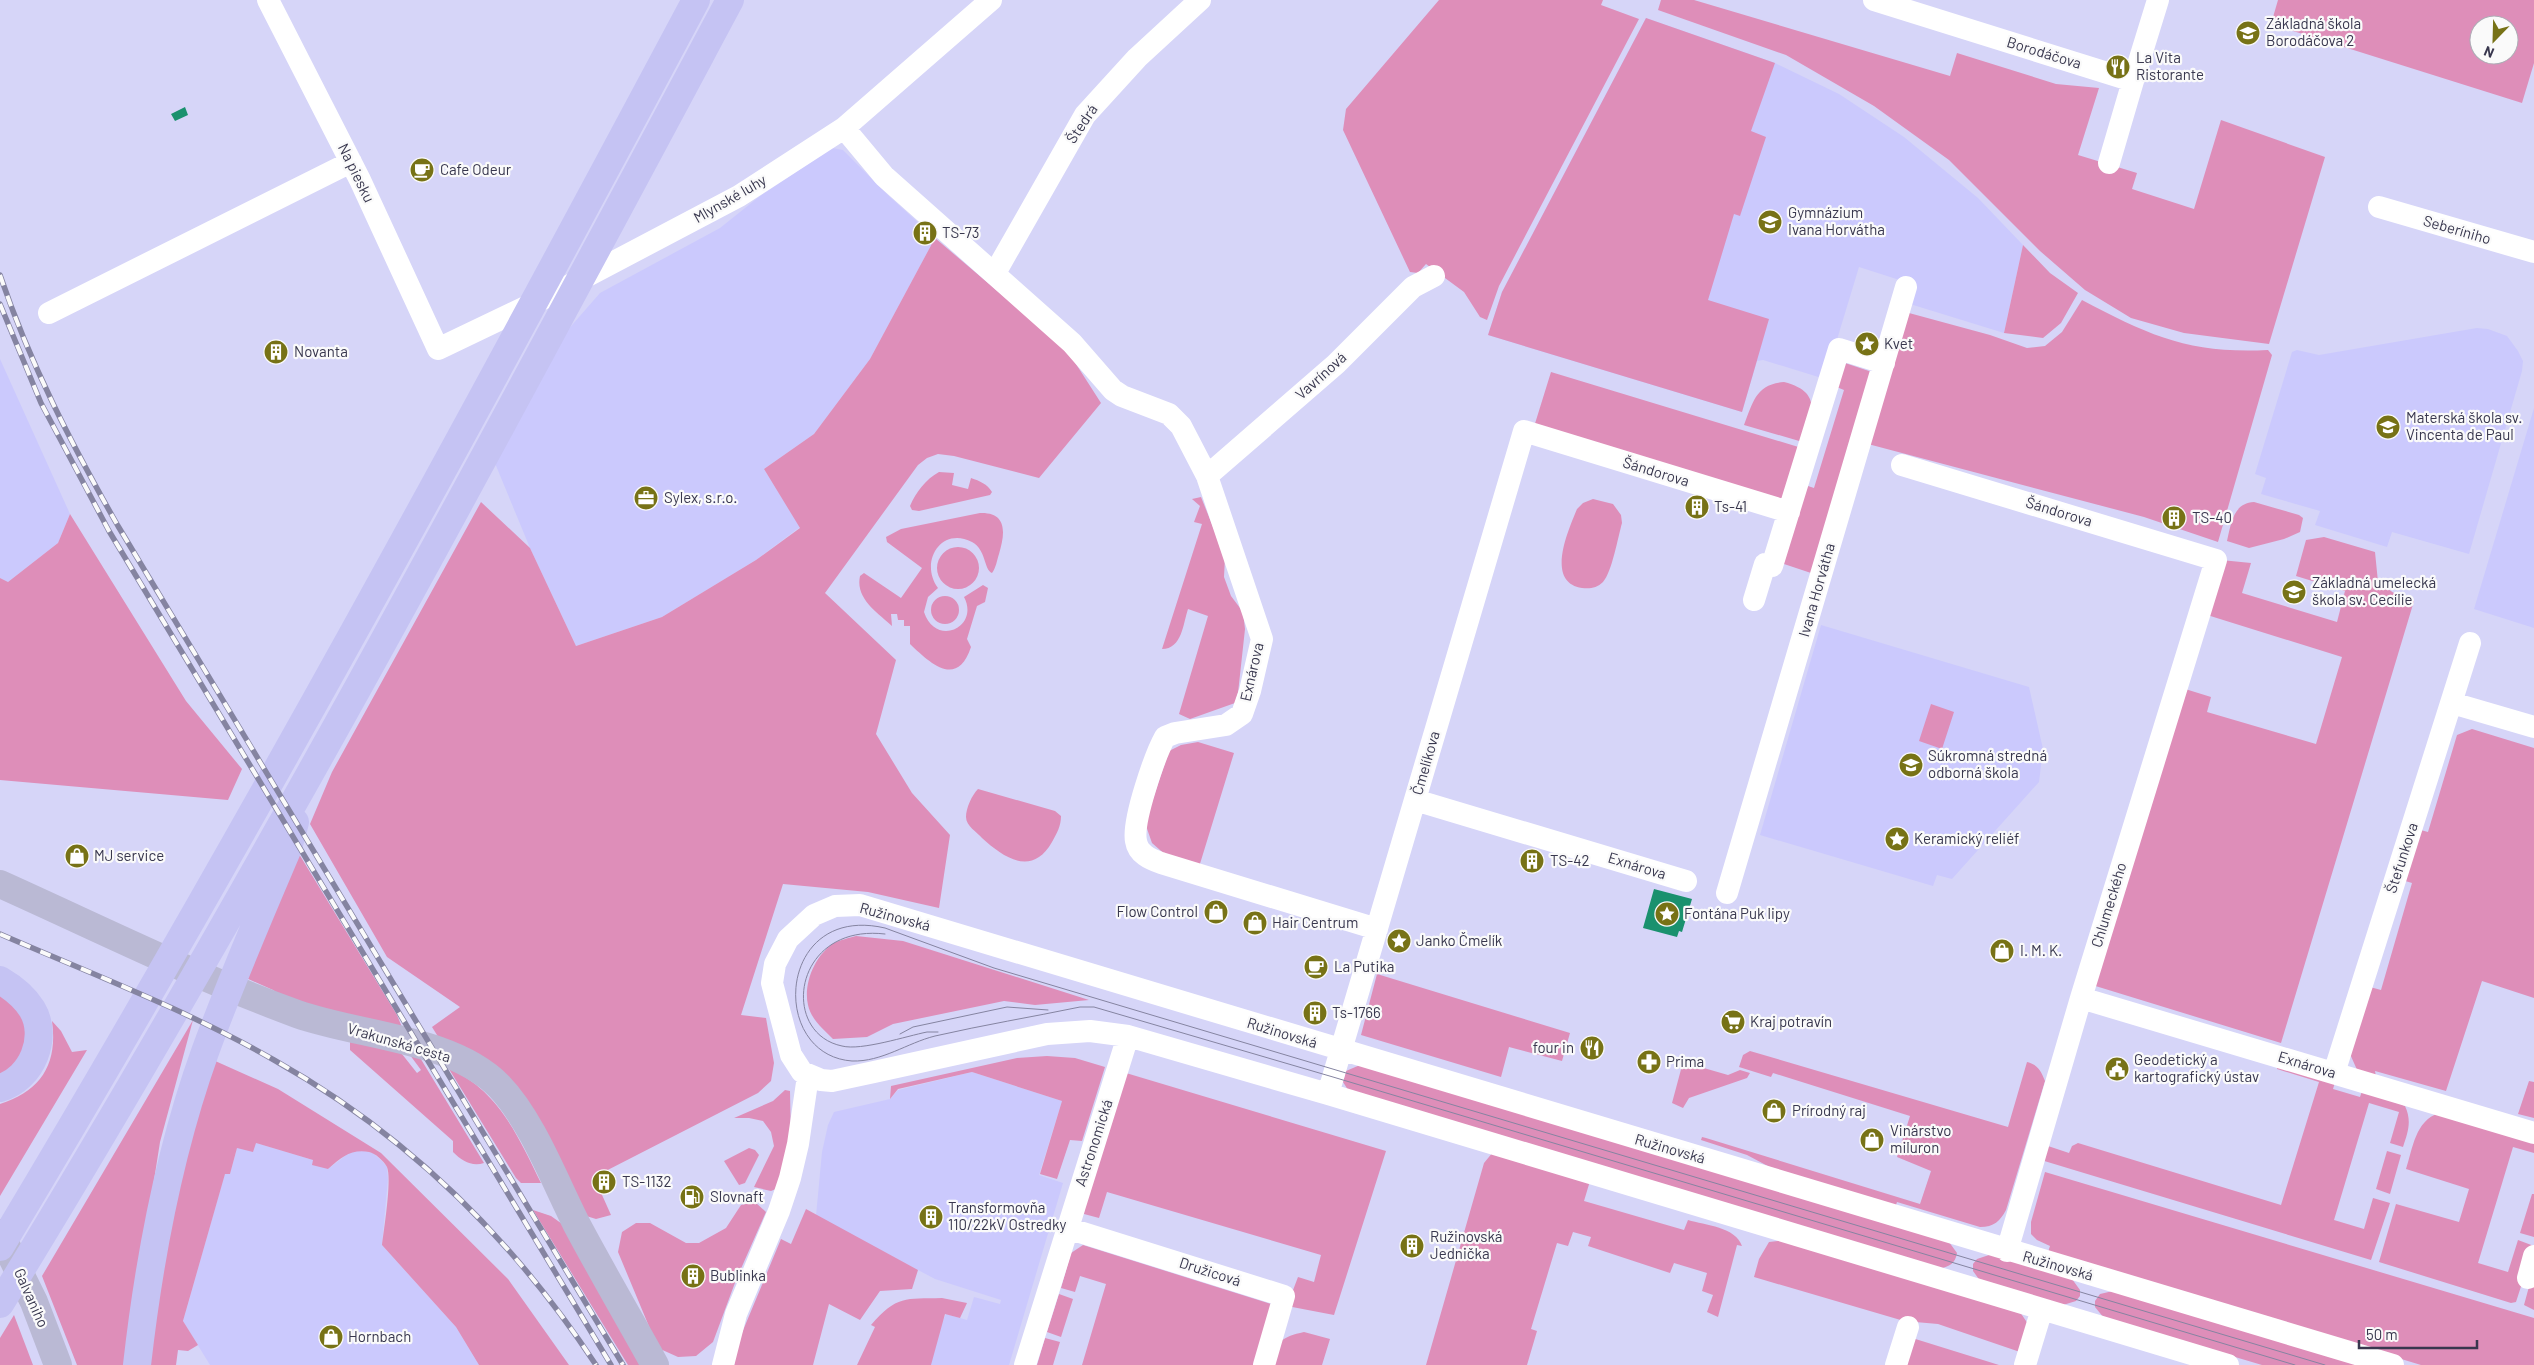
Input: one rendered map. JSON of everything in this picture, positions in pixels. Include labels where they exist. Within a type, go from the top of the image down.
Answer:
[{"type":"highway","points":[[0,1247],[63,1143],[280,764],[591,197],[696,0]]},
{"type":"highway","points":[[0,1304],[83,1167],[307,779],[730,0]]},
{"type":"highway","points":[[137,1365],[155,1242],[175,1157],[205,1052],[288,848],[307,779]]},
{"type":"highway","points":[[0,980],[26,1000],[33,1010],[39,1033],[35,1056],[30,1066],[15,1081],[0,1088]]},
{"type":"main road","name":"Vrakunská cesta","points":[[0,884],[245,994],[300,1015],[433,1050],[477,1068],[500,1087],[520,1113],[578,1226],[655,1365]]},
{"type":"main road","name":"Galvaniho","points":[[0,1233],[34,1302],[58,1365]]},
{"type":"street","name":"Na piesku","points":[[268,0],[351,162],[438,348]]},
{"type":"street","name":"Mlynské luhy","points":[[438,348],[555,293],[738,196],[844,128],[991,0]]},
{"type":"street","name":"Štedrá","points":[[995,274],[1084,115],[1137,58],[1200,0]]},
{"type":"street","name":"Borodáčova","points":[[1874,0],[2133,81]]},
{"type":"street","points":[[2109,163],[2158,0]]},
{"type":"street","points":[[844,128],[890,182],[1072,343],[1113,390],[1122,396],[1170,414],[1182,426],[1207,476]]},
{"type":"street","points":[[49,313],[351,162]]},
{"type":"street","name":"Seberíniho","points":[[2380,207],[2534,252]]},
{"type":"street","name":"Vavrínová","points":[[1207,476],[1336,364],[1413,287],[1434,276]]},
{"type":"street","name":"Ivana Horvátha","points":[[1727,893],[1906,287]]},
{"type":"street","points":[[1754,600],[1765,564],[1772,566],[1839,349],[1884,363]]},
{"type":"street","name":"Šándorova","points":[[1524,431],[1789,512]]},
{"type":"street","name":"Čmelíkova","points":[[1328,1094],[1524,431]]},
{"type":"street","name":"Šándorova","points":[[1902,465],[2216,560]]},
{"type":"street","name":"Exnárova","points":[[1207,476],[1262,639],[1242,714],[1226,725],[1165,736],[1158,749],[1137,822],[1136,842],[1141,853],[1150,859],[1377,929]]},
{"type":"street","name":"Chlumeckého","points":[[2007,1251],[2081,998],[2216,560]]},
{"type":"street","name":"Štefunkova","points":[[2334,1073],[2470,643]]},
{"type":"street","points":[[2452,703],[2534,727]]},
{"type":"street","name":"Exnárova","points":[[1415,800],[1686,881]]},
{"type":"street","name":"Ružinovská","points":[[808,1076],[796,1065],[791,1055],[772,983],[774,964],[788,939],[804,923],[821,911],[844,904],[868,908],[2007,1251],[2393,1365]]},
{"type":"street","name":"Exnárova","points":[[2081,998],[2534,1133]]},
{"type":"street","points":[[721,1363],[736,1314],[780,1211],[800,1136],[808,1076],[832,1081],[1046,1034],[1090,1031],[1128,1036],[1328,1094],[2228,1365]]},
{"type":"street","name":"Astronomická","points":[[1025,1365],[1128,1036]]},
{"type":"street","name":"Družicová","points":[[1067,1228],[1284,1296],[1264,1365]]},
{"type":"street","points":[[2528,1278],[2534,1256]]},
{"type":"street","points":[[2026,1365],[2042,1309]]},
{"type":"street","points":[[1896,1365],[1908,1327]]},
{"type":"shaded area","points":[[1439,0],[1603,0],[1601,5],[1639,19],[1499,286],[1487,320],[1480,317],[1464,292],[1426,264],[1418,273],[1410,272],[1343,130],[1346,109]]},
{"type":"shaded area","points":[[1661,0],[1694,0],[1950,76],[1957,53],[2056,84],[2099,88],[2078,155],[2137,173],[2132,189],[2194,209],[2221,120],[2325,157],[2269,344],[2184,333],[2131,318],[2085,290],[2040,251],[1949,160],[1874,106],[1786,55],[1658,10]]},
{"type":"shaded area","points":[[2278,0],[2534,0],[2534,63],[2522,103],[2271,24]]},
{"type":"shaded area","name":"Gymnázium Ivana Horvátha","points":[[1646,18],[1775,63],[1839,94],[1904,137],[1978,198],[2023,245],[2004,333],[1910,304],[1912,284],[1859,267],[1825,379],[1763,360],[1757,361],[1742,412],[1488,335],[1502,292]]},
{"type":"shaded area","points":[[1646,18],[1775,63],[1751,131],[1766,137],[1740,216],[1734,214],[1708,300],[1769,319],[1742,412],[1488,335],[1502,292]]},
{"type":"shaded area","points":[[185,107],[188,115],[175,121],[171,114]]},
{"type":"shaded area","points":[[832,148],[843,150],[935,238],[870,359],[814,434],[764,469],[800,527],[756,560],[662,617],[576,646],[530,548],[492,456],[545,356],[600,293],[720,228],[760,196]]},
{"type":"shaded area","points":[[935,238],[1067,350],[1101,403],[1039,478],[954,456],[938,454],[927,458],[918,465],[825,593],[896,660],[876,734],[912,793],[950,835],[939,908],[868,892],[783,884],[741,1015],[766,1018],[774,1063],[771,1081],[758,1093],[594,1177],[611,1215],[596,1219],[583,1215],[526,1107],[442,1043],[432,1027],[460,1007],[387,957],[310,824],[332,772],[481,502],[530,548],[576,646],[662,617],[756,560],[800,528],[764,469],[814,434],[870,359]]},
{"type":"shaded area","points":[[2023,245],[2050,273],[2078,293],[2061,323],[2043,338],[2004,333]]},
{"type":"shaded area","points":[[2082,300],[2129,324],[2171,340],[2216,349],[2268,350],[2272,355],[2218,542],[2144,517],[1868,444],[1909,313],[1990,335],[2027,348],[2045,346],[2062,332]]},
{"type":"shaded area","name":"Materská škola sv. Vincenta de Paul","points":[[2477,328],[2488,329],[2507,336],[2523,361],[2522,371],[2469,554],[2392,532],[2387,547],[2315,525],[2320,511],[2261,494],[2266,478],[2255,474],[2292,352],[2297,350],[2319,355]]},
{"type":"shaded area","points":[[0,359],[70,514],[58,543],[8,582],[0,578]]},
{"type":"shaded area","points":[[1842,362],[1875,373],[1814,574],[1781,563],[1805,485],[1814,488],[1844,390],[1834,386]]},
{"type":"shaded area","points":[[1551,372],[1805,449],[1782,505],[1533,430]]},
{"type":"shaded area","points":[[1784,382],[1804,391],[1809,398],[1812,413],[1806,443],[1744,425],[1753,402],[1761,390],[1775,383]]},
{"type":"shaded area","points":[[2534,408],[2534,628],[2474,609]]},
{"type":"shaded area","points":[[939,472],[954,473],[952,485],[968,489],[971,478],[983,483],[992,492],[990,495],[919,511],[912,510],[910,506],[918,491],[930,478]]},
{"type":"shaded area","points":[[1201,497],[1225,557],[1224,577],[1231,596],[1243,612],[1245,629],[1238,693],[1235,703],[1190,719],[1179,714],[1208,616],[1188,609],[1178,640],[1169,648],[1162,649],[1202,524],[1194,522],[1200,506],[1192,499]]},
{"type":"shaded area","points":[[1593,499],[1613,504],[1621,515],[1622,523],[1612,563],[1603,582],[1596,587],[1582,588],[1571,584],[1564,576],[1562,554],[1577,509],[1583,503]]},
{"type":"shaded area","points":[[2254,502],[2299,515],[2303,518],[2300,532],[2284,539],[2249,548],[2227,541],[2237,510],[2247,503]]},
{"type":"shaded area","points":[[980,513],[996,516],[1002,526],[1001,546],[992,573],[987,568],[977,545],[961,538],[951,539],[943,543],[936,549],[932,558],[933,578],[938,588],[928,597],[924,612],[930,623],[938,629],[946,631],[962,624],[966,617],[967,608],[964,597],[983,585],[988,588],[985,602],[977,606],[967,639],[971,647],[965,660],[958,667],[951,670],[934,664],[910,644],[910,626],[904,626],[904,620],[898,620],[897,614],[891,614],[892,626],[874,611],[861,592],[860,576],[864,573],[901,598],[922,568],[887,542],[886,537],[901,529]]},
{"type":"shaded area","points":[[70,514],[186,701],[242,769],[228,800],[0,780],[0,578],[8,582],[58,543]]},
{"type":"shaded area","points":[[2324,537],[2375,552],[2378,582],[2401,598],[2414,601],[2281,1043],[2089,984],[2182,688],[2211,697],[2207,712],[2316,744],[2342,657],[2204,614],[2221,560],[2251,563],[2242,593],[2337,622],[2345,591],[2296,576],[2306,540]]},
{"type":"shaded area","points":[[962,547],[970,550],[976,556],[979,568],[976,580],[970,586],[954,589],[946,586],[940,580],[937,564],[940,556],[946,550]]},
{"type":"shaded area","points":[[945,596],[955,600],[959,610],[955,620],[945,624],[935,620],[931,610],[935,600]]},
{"type":"shaded area","name":"Súkromná stredná odborná škola","points":[[1821,625],[2029,687],[2043,749],[2039,782],[1952,879],[1937,875],[1933,886],[1760,835]]},
{"type":"shaded area","points":[[1931,704],[1954,712],[1942,749],[1919,741]]},
{"type":"shaded area","points":[[2472,729],[2534,748],[2534,998],[2482,981],[2446,1091],[2375,1071],[2377,1082],[2358,1072],[2350,1054],[2370,987],[2381,990],[2412,883],[2402,880],[2417,829],[2428,832],[2457,735]]},
{"type":"shaded area","points":[[1198,742],[1234,753],[1199,867],[1168,857],[1152,843],[1145,823],[1169,751],[1181,745]]},
{"type":"shaded area","points":[[978,789],[1055,811],[1061,816],[1057,832],[1044,853],[1036,859],[1018,861],[999,852],[972,829],[966,820],[966,813]]},
{"type":"shaded area","points":[[296,849],[397,1015],[404,1032],[284,998],[273,990],[244,977]]},
{"type":"shaded area","name":"Fontána Puk lipy","points":[[1654,889],[1692,899],[1682,932],[1679,931],[1677,937],[1643,928]]},
{"type":"shaded area","points":[[856,936],[903,941],[1089,1000],[1035,1005],[1004,1001],[893,1024],[867,1037],[833,1039],[818,1024],[808,1005],[807,988],[809,979],[816,962],[827,948],[836,942]]},
{"type":"shaded area","points":[[1377,974],[1570,1033],[1562,1061],[1509,1047],[1501,1077],[1361,1035]]},
{"type":"shaded area","points":[[0,990],[22,1009],[30,1046],[0,1080]]},
{"type":"shaded area","points":[[193,1020],[160,1142],[125,1365],[77,1365],[42,1276]]},
{"type":"shaded area","points":[[52,1021],[61,1031],[72,1052],[87,1050],[0,1196],[0,1104],[26,1092],[44,1074],[52,1050]]},
{"type":"shaded area","points":[[350,1042],[398,1049],[417,1073],[421,1070],[407,1051],[419,1056],[484,1163],[471,1164],[456,1155],[453,1152],[453,1141],[350,1050]]},
{"type":"shaded area","points":[[1750,1051],[2008,1127],[2027,1062],[2034,1065],[2040,1071],[2045,1081],[2004,1214],[1993,1225],[1980,1227],[1897,1202],[1895,1208],[1781,1173],[1747,1155],[1701,1140],[1702,1137],[1706,1138],[1920,1204],[1931,1171],[1897,1157],[1910,1116],[1773,1073],[1771,1077],[1739,1067],[1743,1055]]},
{"type":"shaded area","points":[[1047,1056],[1075,1058],[1105,1067],[1082,1141],[1070,1140],[1057,1179],[1040,1174],[1062,1101],[972,1072],[898,1089],[890,1099],[891,1086],[1017,1058]]},
{"type":"shaded area","points":[[213,1060],[278,1089],[381,1153],[508,1279],[569,1365],[479,1365],[456,1327],[382,1245],[389,1182],[387,1167],[377,1156],[363,1151],[352,1153],[328,1169],[312,1165],[313,1160],[256,1143],[253,1152],[237,1148],[230,1174],[225,1174],[183,1321],[198,1345],[188,1351],[178,1350],[176,1365],[145,1365],[182,1169]]},
{"type":"shaded area","points":[[1683,1062],[1728,1075],[1740,1070],[1750,1073],[1747,1078],[1689,1098],[1683,1108],[1672,1103]]},
{"type":"shaded area","points":[[2278,1062],[2336,1079],[2333,1089],[2360,1097],[2363,1088],[2405,1106],[2409,1122],[2403,1147],[2390,1143],[2399,1112],[2369,1103],[2334,1220],[2364,1229],[2373,1198],[2390,1203],[2371,1260],[2041,1160],[2045,1145],[2069,1153],[2072,1146],[2078,1143],[2281,1205],[2319,1082],[2277,1069]]},
{"type":"shaded area","points":[[1360,1065],[1949,1242],[1957,1253],[1956,1257],[1951,1264],[1939,1269],[1350,1093],[1343,1082],[1346,1071]]},
{"type":"shaded area","points":[[449,1069],[481,1089],[494,1102],[515,1132],[541,1183],[521,1183],[516,1178]]},
{"type":"shaded area","points":[[972,1072],[1062,1101],[1039,1175],[1063,1183],[1009,1365],[923,1365],[946,1314],[967,1320],[974,1297],[1000,1304],[1001,1300],[935,1279],[816,1216],[822,1152],[828,1125],[834,1112],[890,1099],[898,1090]]},
{"type":"shaded area","points":[[1126,1073],[1386,1151],[1334,1315],[1287,1306],[1298,1277],[1314,1282],[1321,1255],[1107,1192],[1099,1218],[1084,1214],[1085,1202]]},
{"type":"shaded area","points":[[2529,1081],[2534,1082],[2534,1118],[2518,1114]]},
{"type":"shaded area","points":[[785,1090],[790,1091],[791,1142],[776,1189],[771,1191],[754,1187],[774,1146],[771,1132],[763,1121],[749,1118],[734,1118],[773,1101]]},
{"type":"shaded area","points":[[2439,1113],[2534,1139],[2534,1153],[2513,1147],[2478,1263],[2508,1272],[2518,1240],[2534,1246],[2516,1302],[2511,1303],[2379,1262],[2396,1204],[2459,1222],[2469,1189],[2406,1169],[2413,1144],[2420,1129],[2425,1122]]},
{"type":"shaded area","name":"Hornbach","points":[[256,1143],[313,1160],[328,1169],[349,1153],[359,1150],[373,1153],[382,1161],[387,1167],[388,1179],[382,1245],[456,1327],[479,1365],[210,1365],[183,1321],[225,1173],[230,1174],[237,1148]]},
{"type":"shaded area","points":[[749,1148],[755,1150],[759,1155],[745,1183],[739,1185],[724,1161]]},
{"type":"shaded area","points":[[2387,1151],[2401,1155],[2390,1194],[2376,1189]]},
{"type":"shaded area","points":[[1493,1152],[1590,1181],[1584,1201],[1684,1230],[1688,1220],[1719,1228],[1733,1235],[1742,1246],[1737,1245],[1718,1317],[1707,1312],[1713,1295],[1702,1291],[1707,1273],[1674,1263],[1670,1273],[1588,1246],[1591,1237],[1573,1232],[1568,1246],[1557,1243],[1531,1329],[1537,1331],[1527,1365],[1426,1365],[1484,1163]]},
{"type":"shaded area","points":[[2045,1172],[2534,1318],[2534,1365],[2421,1365],[2048,1252],[2050,1246],[2037,1240],[2031,1234],[2031,1222]]},
{"type":"shaded area","points":[[2532,1194],[2534,1194],[2534,1237],[2520,1233]]},
{"type":"shaded area","points":[[755,1202],[766,1212],[736,1280],[713,1342],[696,1356],[678,1357],[658,1348],[618,1252],[622,1232],[636,1223],[650,1223],[686,1243],[699,1243],[726,1228],[741,1205]]},
{"type":"shaded area","points":[[806,1209],[918,1270],[912,1289],[880,1291],[860,1320],[829,1304],[813,1365],[734,1365],[739,1340],[781,1239],[791,1244]]},
{"type":"shaded area","points":[[533,1210],[551,1216],[565,1226],[644,1365],[628,1365]]},
{"type":"shaded area","points":[[1786,1240],[2018,1309],[2030,1327],[2020,1352],[1938,1324],[1904,1321],[1754,1277],[1759,1259],[1769,1242]]},
{"type":"shaded area","points":[[1083,1245],[1271,1304],[1260,1365],[1082,1365],[1106,1284],[1080,1276],[1075,1292],[1061,1288],[1071,1253]]},
{"type":"shaded area","points":[[1992,1254],[2072,1279],[2080,1290],[2080,1296],[2076,1301],[2063,1305],[1981,1282],[1973,1271],[1973,1264],[1977,1259]]},
{"type":"shaded area","points":[[2530,1283],[2534,1284],[2534,1310],[2524,1305]]},
{"type":"shaded area","points":[[2113,1291],[2360,1365],[2262,1365],[2104,1318],[2095,1307],[2095,1301],[2100,1294]]},
{"type":"shaded area","points":[[1059,1294],[1073,1299],[1061,1337],[1047,1332]]},
{"type":"shaded area","points":[[942,1298],[967,1303],[960,1318],[945,1314],[931,1365],[857,1365],[875,1327],[871,1325],[888,1308],[910,1299]]},
{"type":"shaded area","points":[[14,1315],[33,1365],[0,1365],[0,1338]]},
{"type":"shaded area","points":[[1304,1332],[1330,1339],[1322,1365],[1269,1365],[1274,1351],[1280,1342],[1290,1336]]},
{"type":"shaded area","points":[[1909,1337],[1999,1365],[1901,1365]]},
{"type":"shaded area","points":[[1045,1338],[1060,1342],[1053,1365],[1037,1365]]},
{"type":"tram line","points":[[2295,1365],[1094,1007],[1080,1007],[935,1036],[894,1052],[874,1058],[852,1061],[825,1053],[807,1034],[797,1010],[796,983],[805,958],[822,937],[849,926],[885,928],[994,968],[2325,1365]]},
{"type":"tram line","points":[[885,934],[854,935],[831,945],[814,961],[805,981],[804,1002],[809,1021],[822,1037],[842,1046],[850,1047],[872,1045],[927,1032],[938,1032]]},
{"type":"tram line","points":[[900,1034],[913,1027],[1007,1007],[1048,1010]]},
{"type":"railway","points":[[0,275],[38,372],[53,404],[118,526],[623,1365]]},
{"type":"railway","points":[[0,304],[41,403],[109,531],[611,1365]]},
{"type":"railway","points":[[0,934],[139,993],[241,1042],[322,1089],[368,1121],[412,1156],[453,1193],[492,1233],[564,1319],[596,1365]]},
{"type":"place","name":"Základná škola Borodáčova 2","points":[[2248,33]]},
{"type":"place","name":"La Vita Ristorante","points":[[2118,67]]},
{"type":"place","name":"Cafe Odeur","points":[[422,170]]},
{"type":"place","name":"Gymnázium Ivana Horvátha","points":[[1770,222]]},
{"type":"place","name":"TS-73","points":[[925,233]]},
{"type":"place","name":"Kvet","points":[[1867,344]]},
{"type":"place","name":"Novanta","points":[[276,352]]},
{"type":"place","name":"Materská škola sv. Vincenta de Paul","points":[[2388,427]]},
{"type":"place","name":"Sylex, s.r.o.","points":[[646,498]]},
{"type":"place","name":"Ts-41","points":[[1697,507]]},
{"type":"place","name":"TS-40","points":[[2174,518]]},
{"type":"place","name":"Základná umelecká škola sv. Cecílie","points":[[2294,592]]},
{"type":"place","name":"Súkromná stredná odborná škola","points":[[1911,765]]},
{"type":"place","name":"Keramický reliéf","points":[[1897,839]]},
{"type":"place","name":"MJ service","points":[[77,856]]},
{"type":"place","name":"TS-42","points":[[1532,861]]},
{"type":"place","name":"Flow Control","points":[[1216,912]]},
{"type":"place","name":"Fontána Puk lipy","points":[[1667,914]]},
{"type":"place","name":"Hair Centrum","points":[[1255,923]]},
{"type":"place","name":"Janko Čmelík","points":[[1399,941]]},
{"type":"place","name":"I. M. K.","points":[[2002,951]]},
{"type":"place","name":"La Putika","points":[[1316,967]]},
{"type":"place","name":"Ts-1766","points":[[1315,1013]]},
{"type":"place","name":"Kraj potravín","points":[[1733,1022]]},
{"type":"place","name":"four in","points":[[1592,1048]]},
{"type":"place","name":"Prima","points":[[1649,1062]]},
{"type":"place","name":"Geodetický a kartografický ústav","points":[[2117,1069]]},
{"type":"place","name":"Prírodný raj","points":[[1774,1111]]},
{"type":"place","name":"Vinárstvo miluron","points":[[1872,1140]]},
{"type":"place","name":"TS-1132","points":[[604,1182]]},
{"type":"place","name":"Slovnaft","points":[[692,1197]]},
{"type":"place","name":"Transformovňa 110/22kV Ostredky","points":[[931,1217]]},
{"type":"place","name":"Ružinovská Jednička","points":[[1412,1246]]},
{"type":"place","name":"Bublinka","points":[[693,1276]]},
{"type":"place","name":"Hornbach","points":[[331,1337]]}]
